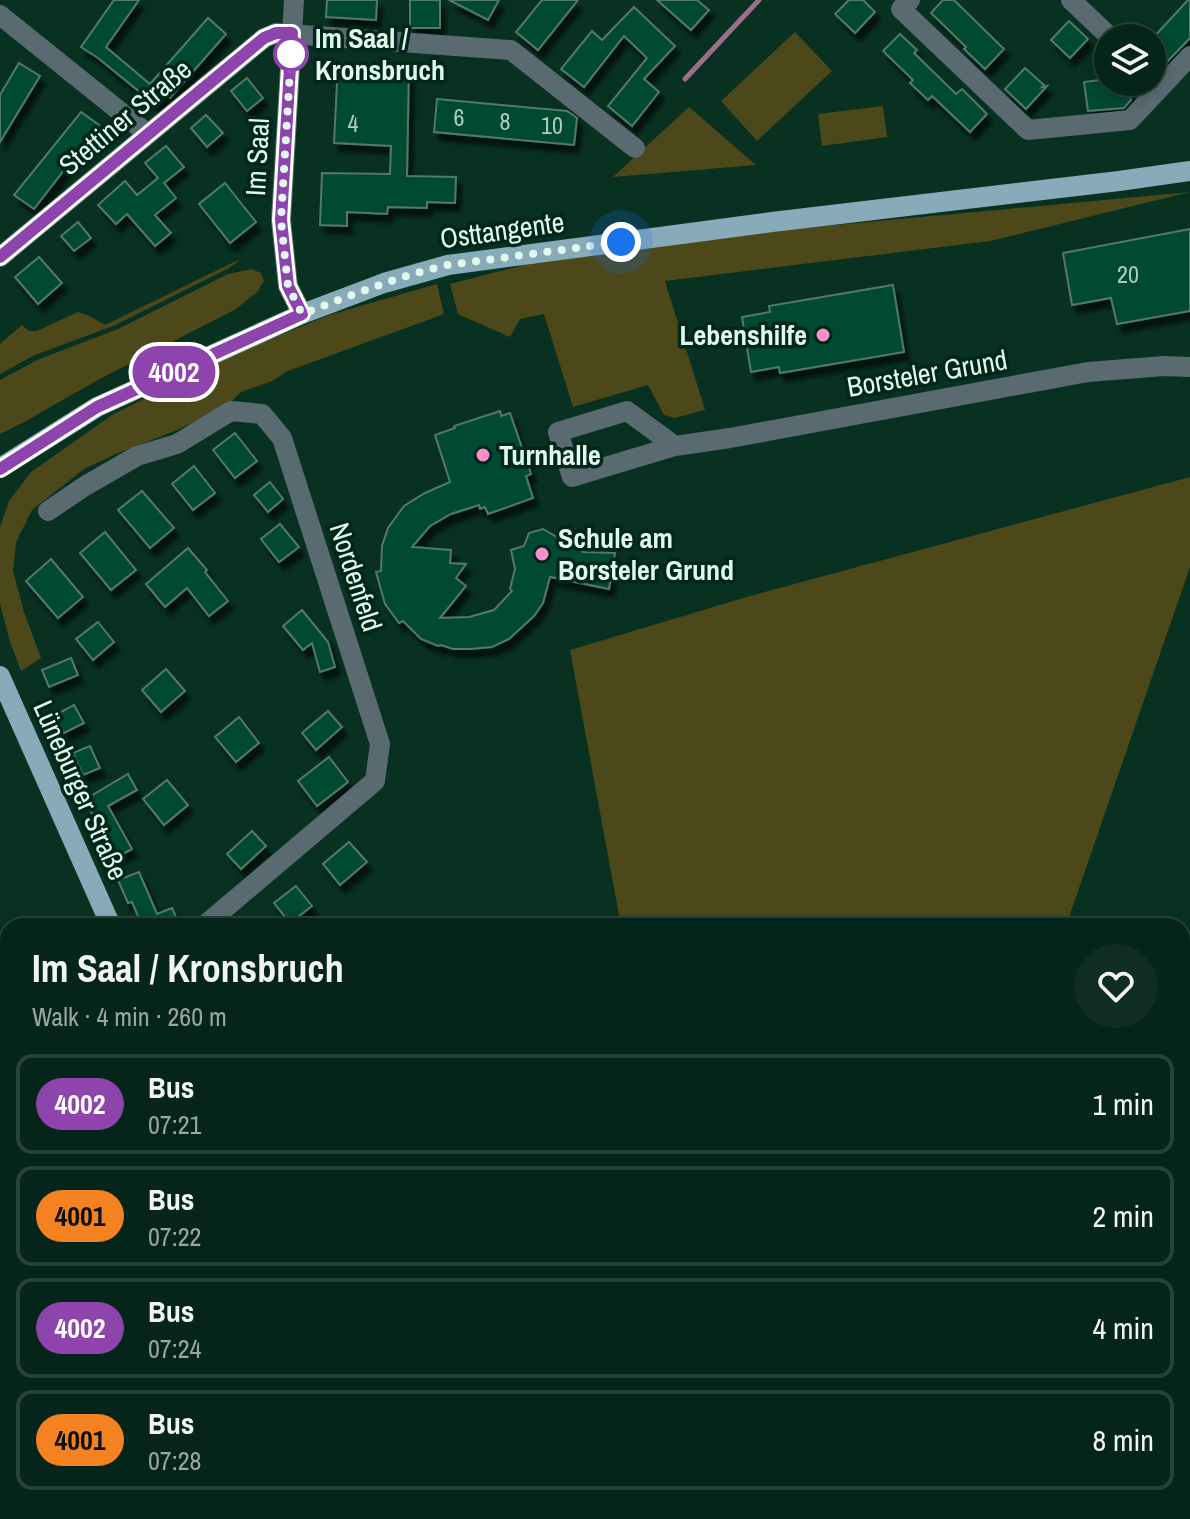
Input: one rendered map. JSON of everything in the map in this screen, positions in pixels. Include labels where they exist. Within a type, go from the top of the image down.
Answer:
[{"type":"main road","name":"Osttangente","points":[[2,469],[97,407],[302,314],[384,283],[448,265],[1190,171]]},
{"type":"main road","name":"Lüneburger Straße","points":[[0,676],[107,918]]},
{"type":"street","name":"Im Saal","points":[[294,0],[281,220],[288,286],[302,314]]},
{"type":"street","points":[[910,0],[901,9],[1028,130],[1130,120],[1147,96]]},
{"type":"street","points":[[1071,0],[1096,24]]},
{"type":"street","points":[[0,15],[148,134]]},
{"type":"street","name":"Stettiner Straße","points":[[0,257],[264,38],[276,33],[292,33]]},
{"type":"street","points":[[292,33],[511,50],[635,148]]},
{"type":"street","points":[[1166,74],[1190,56]]},
{"type":"street","name":"Borsteler Grund","points":[[675,446],[627,411],[558,432],[572,477],[675,446],[1088,372],[1190,367]]},
{"type":"street","name":"Nordenfeld","points":[[48,511],[137,456],[177,444],[231,411],[262,414],[282,438],[380,744],[377,768],[375,781],[213,918]]},
{"type":"shaded area","points":[[795,32],[832,71],[757,141],[721,101]]},
{"type":"shaded area","points":[[883,106],[887,137],[822,146],[818,114]]},
{"type":"shaded area","points":[[689,107],[756,165],[613,177]]},
{"type":"shaded area","points":[[1190,192],[990,241],[665,281],[705,410],[675,418],[664,415],[648,385],[573,407],[544,314],[520,319],[510,337],[458,314],[450,284],[528,264],[652,242]]},
{"type":"shaded area","points":[[238,260],[227,269],[113,326],[35,355],[0,374],[0,344],[22,325],[29,331],[37,331],[78,312],[105,325]]},
{"type":"shaded area","points":[[252,269],[261,273],[264,281],[257,292],[236,309],[0,434],[0,380],[37,360],[118,329],[228,274]]},
{"type":"shaded area","points":[[437,284],[444,314],[288,371],[272,381],[241,392],[227,406],[84,469],[32,510],[16,542],[13,571],[41,658],[21,671],[0,603],[0,527],[9,501],[31,472],[112,415],[214,363],[329,315]]},
{"type":"shaded area","points":[[1190,477],[1190,567],[1069,918],[620,918],[570,650],[750,596]]},
{"type":"building","points":[[114,0],[139,0],[106,47],[150,84],[208,18],[226,34],[170,98],[166,95],[157,106],[81,47]]},
{"type":"building","points":[[327,0],[377,0],[376,20],[326,17]]},
{"type":"building","points":[[410,0],[440,0],[440,28],[410,28]]},
{"type":"building","points":[[449,0],[499,0],[488,20]]},
{"type":"building","points":[[542,0],[578,0],[538,50],[516,32]]},
{"type":"building","points":[[657,0],[697,0],[709,10],[691,30]]},
{"type":"building","points":[[849,0],[863,0],[875,12],[855,33],[835,14]]},
{"type":"building","points":[[943,0],[954,0],[1004,49],[985,69],[931,13]]},
{"type":"building","points":[[1190,0],[1190,38],[1166,63],[1166,24]]},
{"type":"building","points":[[634,7],[675,46],[644,79],[659,92],[632,126],[608,106],[647,58],[624,36],[584,87],[561,69],[592,31],[602,40]]},
{"type":"building","points":[[1069,21],[1088,39],[1070,58],[1051,40]]},
{"type":"building","points":[[900,34],[917,50],[914,53],[956,94],[962,89],[987,114],[970,132],[932,96],[928,100],[910,83],[913,80],[883,51]]},
{"type":"building","points":[[19,63],[40,76],[0,142],[0,95]]},
{"type":"building","points":[[338,63],[409,65],[407,176],[456,177],[455,203],[427,202],[427,208],[388,207],[387,214],[347,212],[347,226],[320,225],[322,173],[390,174],[391,146],[334,143]]},
{"type":"building","points":[[1025,68],[1044,85],[1042,87],[1047,86],[1026,109],[1005,89]]},
{"type":"building","points":[[247,78],[263,98],[247,111],[231,91]]},
{"type":"building","points":[[1094,81],[1094,96],[1131,96],[1131,100],[1124,108],[1088,111],[1084,82]]},
{"type":"building","points":[[437,99],[567,111],[577,118],[574,145],[434,132]]},
{"type":"building","points":[[81,112],[99,125],[34,209],[14,195]]},
{"type":"building","points":[[206,115],[223,133],[207,147],[191,128]]},
{"type":"building","points":[[166,146],[184,167],[164,183],[176,198],[155,215],[171,233],[155,246],[127,214],[116,224],[98,205],[125,181],[137,195],[158,178],[145,163]]},
{"type":"building","points":[[225,183],[256,222],[230,243],[199,204]]},
{"type":"building","points":[[78,222],[91,238],[74,251],[61,236]]},
{"type":"building","points":[[1190,229],[1190,311],[1117,324],[1111,298],[1072,305],[1063,253]]},
{"type":"building","points":[[39,257],[62,283],[38,304],[15,277]]},
{"type":"building","name":"Lebenshilfe","points":[[893,285],[904,352],[780,373],[779,367],[751,372],[742,317],[770,312],[769,306]]},
{"type":"building","points":[[500,411],[501,416],[510,413],[531,474],[526,476],[533,498],[488,514],[485,507],[480,509],[479,505],[451,514],[430,526],[412,547],[451,550],[450,563],[466,564],[456,578],[466,586],[440,618],[469,617],[494,610],[512,591],[515,569],[511,550],[524,546],[529,533],[543,529],[583,552],[615,553],[609,589],[550,577],[543,603],[509,639],[492,647],[453,649],[438,646],[421,639],[403,621],[399,623],[385,604],[376,572],[381,571],[382,546],[388,528],[404,506],[450,482],[435,435]]},
{"type":"building","points":[[235,433],[257,461],[235,478],[213,450]]},
{"type":"building","points":[[194,466],[215,493],[193,510],[172,484]]},
{"type":"building","points":[[270,482],[283,499],[268,512],[254,495]]},
{"type":"building","points":[[142,491],[174,528],[150,548],[118,510]]},
{"type":"building","points":[[280,524],[299,547],[279,562],[261,539]]},
{"type":"building","points":[[105,532],[136,570],[111,590],[80,553]]},
{"type":"building","points":[[188,548],[228,601],[209,616],[187,588],[165,607],[146,584]]},
{"type":"building","points":[[51,559],[83,597],[58,618],[26,581]]},
{"type":"building","points":[[302,610],[328,642],[335,667],[320,672],[312,643],[303,650],[283,626]]},
{"type":"building","points":[[98,622],[114,642],[93,660],[76,639]]},
{"type":"building","points":[[71,658],[78,675],[49,687],[42,670]]},
{"type":"building","points":[[166,669],[185,691],[161,712],[142,690]]},
{"type":"building","points":[[74,705],[84,723],[64,733],[55,715]]},
{"type":"building","points":[[328,711],[342,727],[316,750],[302,733]]},
{"type":"building","points":[[239,717],[259,743],[236,762],[215,737]]},
{"type":"building","points":[[90,746],[100,768],[83,775],[73,753]]},
{"type":"building","points":[[329,757],[348,782],[317,806],[298,781]]},
{"type":"building","points":[[128,774],[137,790],[108,806],[132,849],[110,861],[97,838],[104,834],[84,800]]},
{"type":"building","points":[[167,780],[188,805],[164,825],[143,799]]},
{"type":"building","points":[[252,831],[266,846],[241,869],[227,854]]},
{"type":"building","points":[[349,842],[367,862],[340,885],[323,864]]},
{"type":"building","points":[[139,872],[157,914],[172,908],[176,918],[139,918],[118,880]]},
{"type":"building","points":[[296,886],[312,906],[296,918],[286,918],[274,903]]},
{"type":"waterway","points":[[685,79],[759,0]]},
{"type":"bus line","name":"4002","points":[[0,257],[264,38],[276,33],[292,33],[281,220],[288,286],[302,314],[97,407],[0,469]]},
{"type":"place","name":"Im Saal / Kronsbruch","points":[[291,54]]},
{"type":"place","name":"Lebenshilfe","points":[[823,335]]},
{"type":"place","name":"Turnhalle","points":[[483,455]]},
{"type":"place","name":"Schule am Borsteler Grund","points":[[542,554]]},
{"type":"route","points":[[291,54],[281,220],[288,286],[302,314],[429,269],[621,242]]}]
